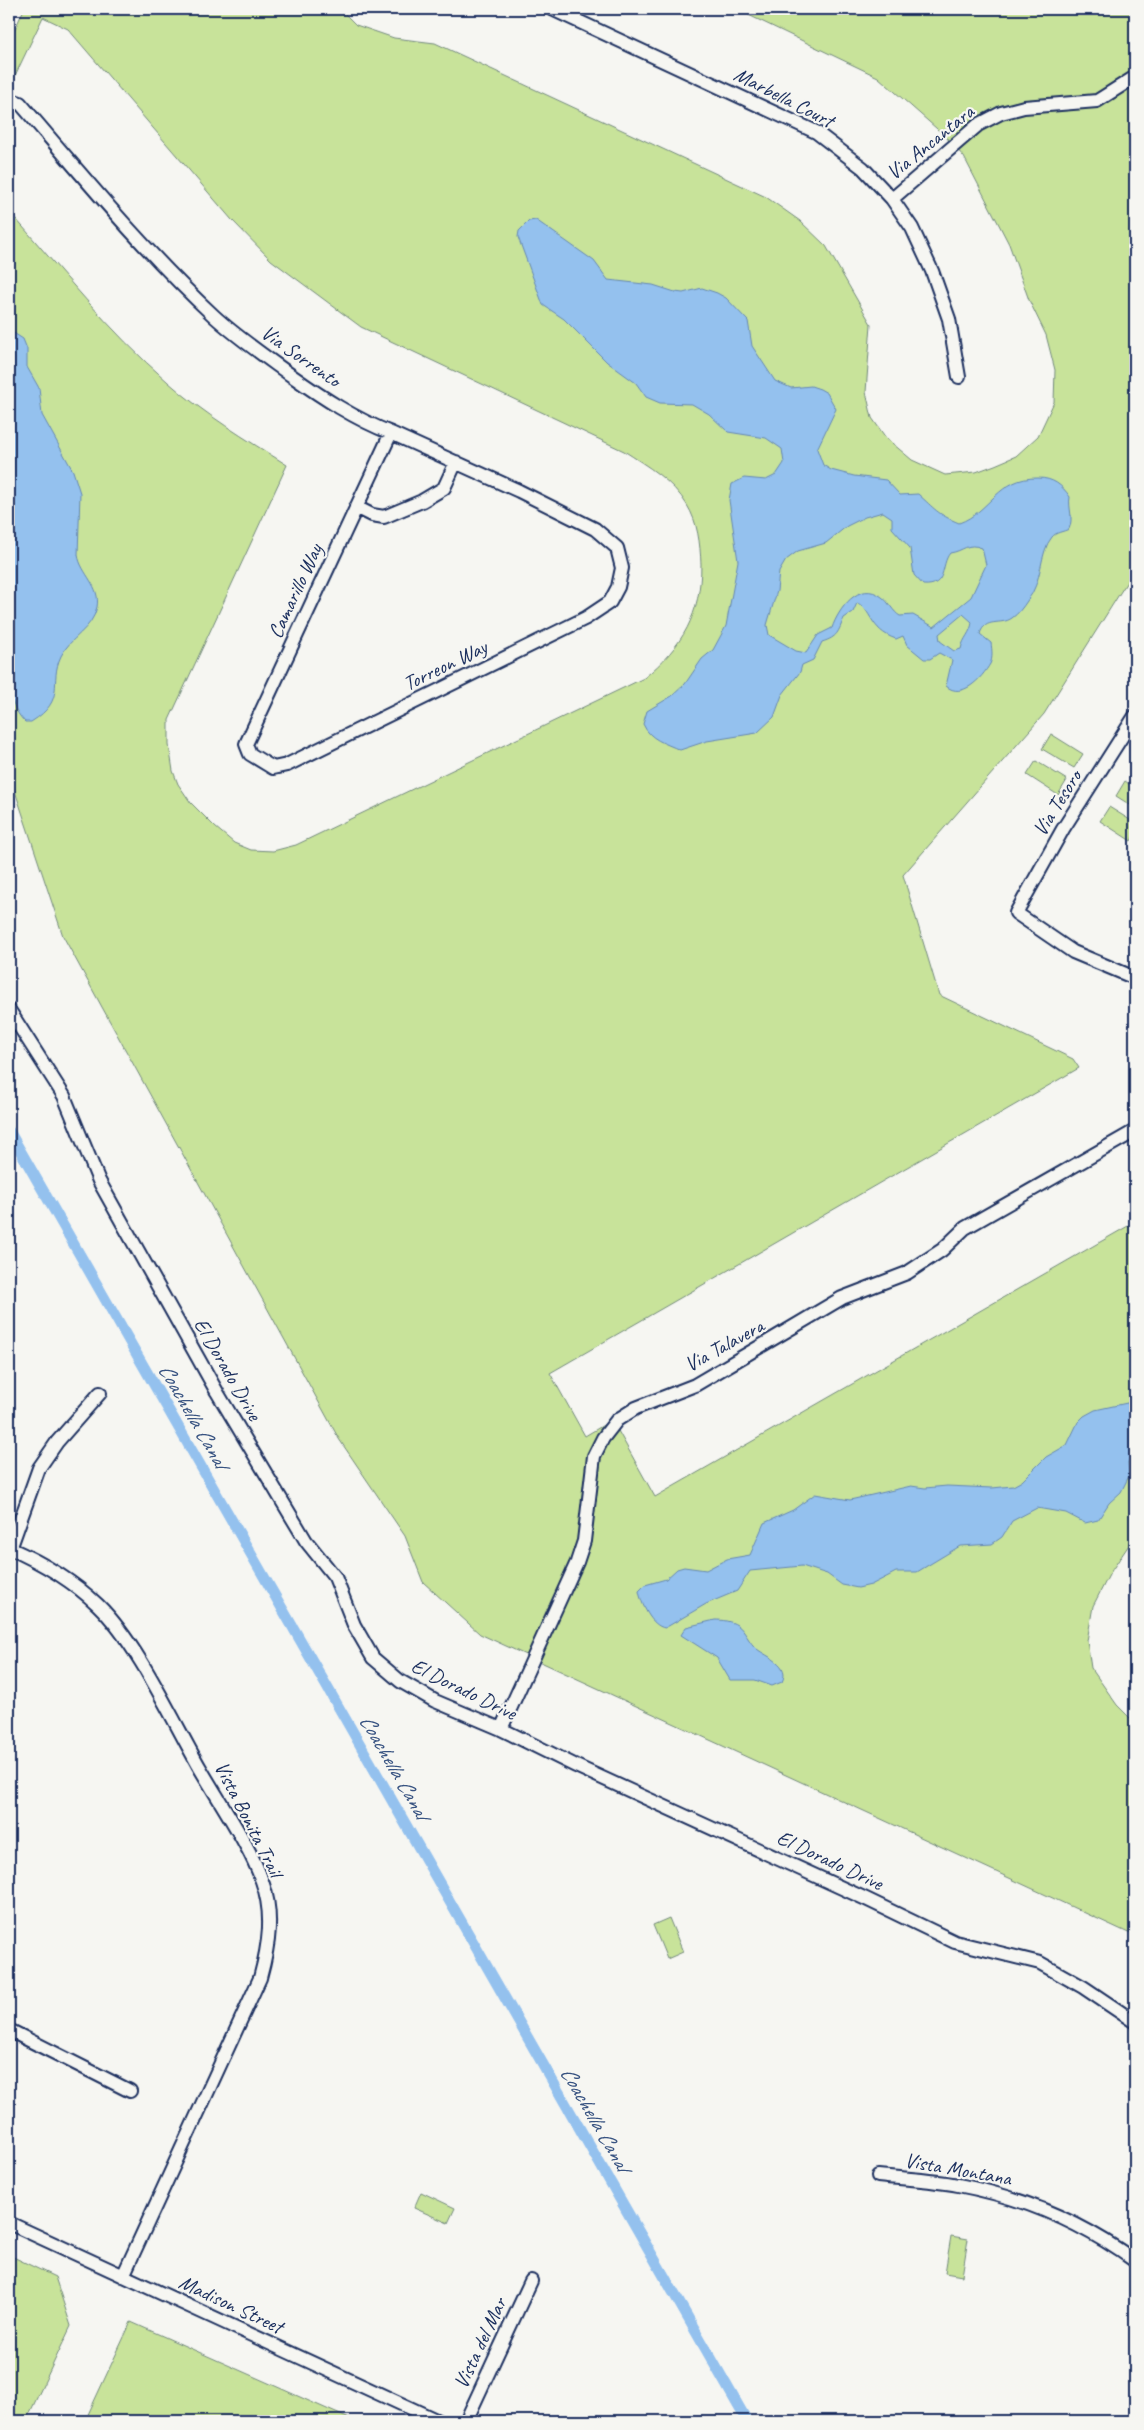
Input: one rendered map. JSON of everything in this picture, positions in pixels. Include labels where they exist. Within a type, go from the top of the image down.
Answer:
[{"type":"street","name":"Marbella Court","points":[[552,9],[816,132],[862,168],[892,199],[912,228],[932,270],[949,319],[959,377]]},
{"type":"street","name":"Via Ancantara","points":[[892,199],[978,125],[1001,113],[1024,107],[1097,101],[1135,77]]},
{"type":"street","name":"Via Sorrento","points":[[9,100],[20,103],[174,276],[215,317],[259,352],[333,403],[372,425],[456,462],[596,529],[617,548],[622,568]]},
{"type":"street","name":"Camarillo Way","points":[[262,763],[250,754],[246,744],[391,433]]},
{"type":"street","points":[[356,507],[372,515],[384,517],[422,502],[444,488],[456,462]]},
{"type":"street","name":"Torreon Way","points":[[262,763],[273,768],[287,765],[586,618],[610,602],[618,587],[622,568]]},
{"type":"street","name":"Via Tesoro","points":[[1135,716],[1064,829],[1016,913],[1073,952],[1135,978]]},
{"type":"street","name":"El Dorado Drive","points":[[9,1010],[64,1096],[98,1181],[217,1392],[306,1541],[335,1577],[354,1625],[373,1658],[400,1681],[435,1701],[501,1729],[576,1766],[858,1895],[955,1942],[1040,1963],[1083,1987],[1135,2022]]},
{"type":"street","name":"Via Talavera","points":[[501,1729],[577,1562],[584,1541],[594,1456],[603,1438],[617,1420],[636,1408],[696,1385],[842,1298],[907,1273],[942,1250],[965,1228],[1135,1130]]},
{"type":"street","points":[[9,1549],[39,1468],[57,1442],[100,1393]]},
{"type":"street","name":"Vista Bonita Trail","points":[[9,1549],[63,1577],[91,1600],[132,1648],[241,1839],[262,1881],[270,1913],[268,1948],[260,1978],[123,2276]]},
{"type":"street","points":[[9,2030],[130,2092]]},
{"type":"street","name":"Vista Montana","points":[[878,2176],[957,2185],[1031,2205],[1063,2218],[1135,2261]]},
{"type":"street","name":"Madison Street","points":[[9,2223],[438,2421]]},
{"type":"street","name":"Vista del Mar","points":[[466,2421],[531,2281]]},
{"type":"green space","points":[[24,9],[340,9],[356,25],[394,38],[435,43],[766,197],[800,221],[826,246],[871,324],[866,392],[872,418],[886,438],[912,460],[945,475],[976,472],[1016,456],[1038,436],[1054,402],[1055,370],[1046,335],[1029,300],[1009,244],[964,157],[945,136],[878,77],[736,9],[1135,9],[1135,569],[1044,714],[903,875],[939,995],[1073,1059],[1079,1068],[550,1373],[585,1436],[612,1420],[655,1497],[1135,1222],[1135,1536],[1110,1573],[1093,1606],[1087,1641],[1091,1668],[1117,1705],[1135,1723],[1135,1936],[480,1634],[423,1582],[405,1536],[339,1439],[63,936],[9,773],[9,211],[125,342],[146,362],[196,405],[287,465],[169,720],[169,745],[173,771],[178,784],[191,803],[234,843],[251,850],[273,851],[296,845],[644,678],[658,666],[679,641],[693,614],[700,582],[701,564],[698,533],[691,512],[681,496],[667,481],[642,462],[624,451],[361,327],[271,260],[232,220],[68,29],[43,17],[11,84],[9,95],[9,42]]},
{"type":"green space","points":[[1051,734],[1083,754],[1074,768],[1042,749]]},
{"type":"green space","points":[[1036,761],[1067,780],[1058,795],[1027,775]]},
{"type":"green space","points":[[1125,781],[1135,788],[1135,808],[1116,796]]},
{"type":"green space","points":[[1109,807],[1135,823],[1135,834],[1131,841],[1100,821]]},
{"type":"green space","points":[[669,1918],[683,1952],[667,1959],[653,1925]]},
{"type":"green space","points":[[421,2192],[455,2208],[448,2223],[414,2208]]},
{"type":"green space","points":[[951,2236],[968,2239],[962,2276],[945,2273]]},
{"type":"green space","points":[[9,2255],[55,2277],[71,2326],[26,2421],[9,2421]]},
{"type":"green space","points":[[131,2322],[354,2421],[85,2421]]},
{"type":"water","points":[[536,220],[594,261],[608,280],[653,285],[683,293],[702,288],[726,298],[748,321],[752,346],[775,381],[791,388],[811,386],[827,393],[836,409],[817,449],[823,465],[831,470],[854,476],[886,480],[900,495],[918,494],[941,514],[959,523],[970,518],[1004,489],[1024,479],[1048,479],[1064,489],[1070,497],[1071,521],[1069,529],[1056,534],[1048,543],[1036,585],[1020,610],[1008,620],[986,625],[982,629],[980,634],[991,643],[992,657],[990,664],[977,681],[965,689],[952,690],[946,686],[952,660],[939,653],[930,659],[924,659],[907,645],[903,636],[896,639],[881,630],[866,610],[857,603],[853,612],[844,618],[837,633],[822,642],[813,660],[802,665],[800,672],[782,695],[774,717],[757,733],[707,741],[680,750],[658,740],[650,734],[643,724],[647,711],[672,696],[685,684],[702,659],[713,650],[726,626],[738,561],[729,500],[732,484],[744,478],[766,480],[776,475],[784,463],[782,449],[766,438],[728,432],[709,414],[692,404],[660,403],[646,397],[636,383],[607,362],[564,319],[543,305],[518,237],[519,231],[529,221]],"holes":[[[883,512],[892,518],[892,528],[910,548],[914,575],[923,585],[931,585],[940,579],[950,553],[969,546],[982,548],[986,565],[971,597],[934,627],[913,615],[900,616],[882,597],[873,592],[858,594],[844,606],[832,628],[818,635],[806,653],[796,651],[769,635],[767,625],[777,591],[779,572],[786,560],[798,551],[826,543],[847,526],[865,517]],[[963,614],[972,622],[961,649],[954,651],[940,641],[939,634]]]},
{"type":"water","points":[[9,330],[23,339],[27,349],[27,367],[39,388],[42,415],[73,471],[80,493],[78,555],[83,568],[94,586],[97,600],[97,607],[91,622],[65,649],[61,656],[57,666],[55,691],[49,706],[31,722],[25,722],[18,714],[12,701],[9,686]]},
{"type":"water","points":[[1127,1403],[1135,1404],[1135,1451],[1128,1462],[1129,1476],[1121,1492],[1109,1503],[1098,1520],[1085,1523],[1066,1513],[1037,1508],[1012,1521],[1002,1537],[992,1544],[960,1546],[917,1572],[896,1572],[871,1585],[858,1588],[842,1585],[827,1574],[802,1566],[750,1571],[737,1591],[706,1604],[665,1628],[651,1619],[642,1602],[639,1591],[645,1585],[666,1579],[677,1569],[684,1567],[706,1570],[727,1559],[750,1555],[764,1523],[793,1510],[815,1494],[850,1500],[911,1486],[925,1488],[947,1486],[992,1488],[1013,1486],[1022,1481],[1046,1457],[1067,1445],[1078,1422],[1084,1416],[1095,1410]]},
{"type":"water","points":[[715,1620],[729,1622],[740,1627],[754,1646],[781,1666],[784,1676],[782,1682],[772,1686],[755,1680],[730,1680],[717,1658],[681,1635],[686,1627]]},
{"type":"waterway","name":"Coachella Canal","points":[[9,1131],[747,2421]]}]
